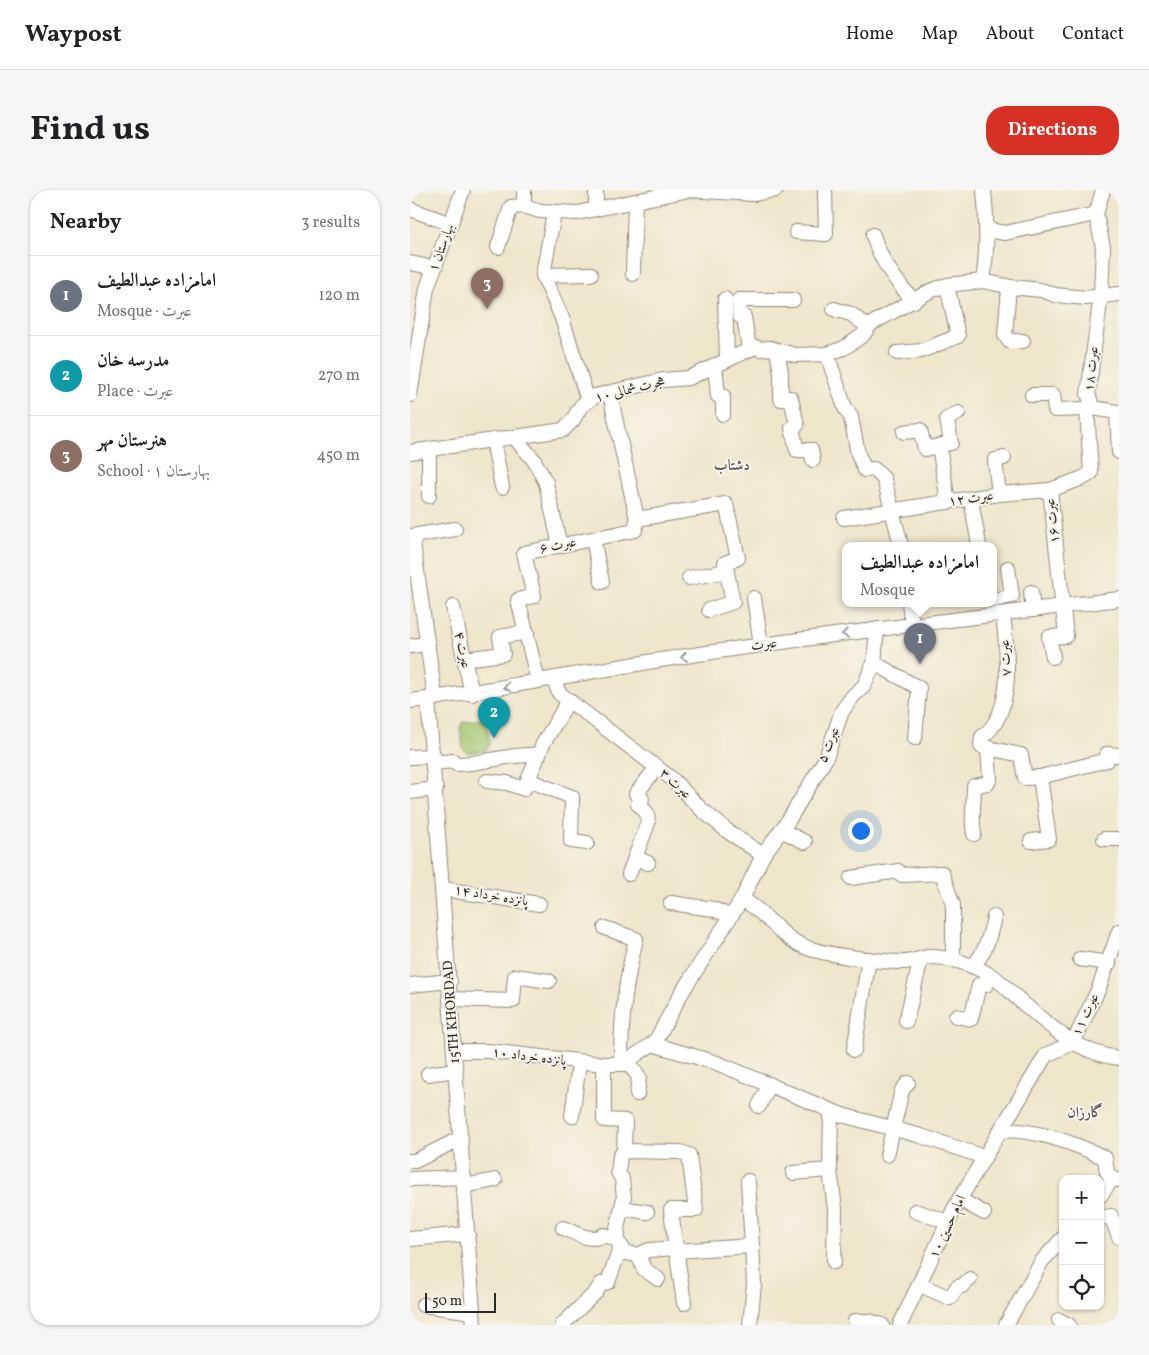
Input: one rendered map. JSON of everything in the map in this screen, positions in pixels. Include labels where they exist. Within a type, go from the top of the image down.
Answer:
[{"type":"street","name":"بهارستان ۱","points":[[410,395],[427,288],[463,190]]},
{"type":"street","points":[[524,190],[524,206]]},
{"type":"street","points":[[596,190],[596,209]]},
{"type":"street","points":[[498,247],[511,208],[524,206],[554,213],[577,213],[636,201],[654,194],[690,190],[753,194],[776,190]]},
{"type":"street","points":[[796,232],[826,234],[825,190]]},
{"type":"street","points":[[983,282],[988,230],[984,190]]},
{"type":"street","points":[[988,230],[1005,233],[1096,214],[1103,190]]},
{"type":"street","points":[[632,274],[636,201]]},
{"type":"street","points":[[410,208],[451,224]]},
{"type":"street","points":[[554,213],[544,275],[562,318],[588,401]]},
{"type":"street","name":"عبرت ۱۸","points":[[1096,214],[1103,247],[1102,295],[1088,394],[1090,408],[1117,412],[1119,452]]},
{"type":"street","points":[[873,234],[876,248],[887,266],[900,287],[914,301]]},
{"type":"street","points":[[410,263],[434,268]]},
{"type":"street","points":[[544,275],[591,274]]},
{"type":"street","points":[[900,542],[884,479],[874,469],[865,470],[858,454],[851,417],[845,408],[827,354],[844,348],[863,335],[868,327],[930,291],[947,285],[983,282],[1040,290],[1055,295],[1086,298],[1119,294]]},
{"type":"street","points":[[897,353],[920,351],[958,336],[947,285]]},
{"type":"street","points":[[1008,287],[1005,335],[1009,341],[1022,341]]},
{"type":"street","points":[[723,414],[723,396],[718,396],[724,300]]},
{"type":"street","points":[[749,349],[744,317],[740,316],[739,300],[793,300]]},
{"type":"street","points":[[834,309],[851,314],[868,327]]},
{"type":"street","name":"هجرت شمالی ۱۰","points":[[410,452],[564,430],[573,420],[581,406],[595,396],[663,380],[689,378],[749,349],[770,348],[795,355],[827,354]]},
{"type":"street","points":[[777,351],[781,372],[781,399],[791,398],[797,425],[792,428],[796,450],[811,450],[813,460]]},
{"type":"street","points":[[610,394],[637,519],[726,504],[738,558],[725,563],[733,602],[709,610]]},
{"type":"street","points":[[1032,395],[1054,395],[1055,410],[1090,408]]},
{"type":"street","name":"عبرت ۱۶","points":[[1054,657],[1050,638],[1066,636],[1050,490],[1083,478],[1090,472],[1090,408]]},
{"type":"street","points":[[904,432],[920,430],[925,449],[952,443],[947,419],[958,413]]},
{"type":"street","points":[[514,437],[534,460],[546,483],[560,546]]},
{"type":"street","points":[[493,440],[502,487]]},
{"type":"street","points":[[939,446],[948,502]]},
{"type":"street","points":[[428,450],[429,496]]},
{"type":"street","points":[[1000,494],[995,460],[1004,458]]},
{"type":"street","name":"عبرت ۱۲","points":[[844,518],[971,500],[1000,494],[1050,490]]},
{"type":"street","points":[[971,500],[979,542]]},
{"type":"street","name":"عبرت ۶","points":[[538,682],[518,600],[534,596],[524,553],[635,530],[637,519]]},
{"type":"street","name":"15TH KHORDAD","points":[[455,529],[412,536],[416,603],[428,644],[436,789],[474,1319]]},
{"type":"street","points":[[593,539],[602,582]]},
{"type":"street","points":[[997,599],[1012,596],[1008,568]]},
{"type":"street","points":[[689,578],[727,571]]},
{"type":"street","points":[[1031,592],[1033,610]]},
{"type":"street","points":[[754,598],[761,645]]},
{"type":"street","name":"عبرت","points":[[410,701],[472,694],[648,662],[912,624],[989,609],[1003,614],[1119,599]]},
{"type":"street","name":"عبرت ۴","points":[[453,607],[472,694]]},
{"type":"street","points":[[910,607],[912,624]]},
{"type":"street","name":"عبرت ۷","points":[[988,748],[981,746],[982,737],[993,729],[1008,686],[1003,614]]},
{"type":"street","name":"عبرت ۵","points":[[763,855],[826,758],[842,711],[853,696],[864,686],[874,663],[877,629]]},
{"type":"street","points":[[464,659],[503,654],[500,638],[527,632]]},
{"type":"street","points":[[410,646],[428,644]]},
{"type":"street","points":[[874,663],[920,688],[915,738]]},
{"type":"street","name":"عبرت ۳","points":[[554,679],[559,693],[657,767],[700,809],[730,833],[763,855]]},
{"type":"street","points":[[487,781],[507,783],[524,789],[539,755],[568,700]]},
{"type":"street","points":[[974,834],[972,822],[975,809],[974,786],[988,783],[990,778],[988,748],[1021,755],[1025,778],[1107,760],[1106,754],[1119,754]]},
{"type":"street","points":[[410,757],[466,764],[524,754],[539,755]]},
{"type":"street","points":[[629,874],[642,860],[648,823],[647,813],[638,804],[642,799],[636,794],[657,767]]},
{"type":"street","points":[[1031,841],[1048,839],[1040,776]]},
{"type":"street","points":[[528,780],[572,797],[570,841],[587,843]]},
{"type":"street","points":[[410,792],[436,789]]},
{"type":"street","points":[[781,830],[805,842]]},
{"type":"street","points":[[1104,839],[1119,840]]},
{"type":"street","points":[[625,1064],[656,1042],[682,992],[742,899],[763,855]]},
{"type":"street","points":[[851,878],[898,871],[902,875],[942,873],[953,905],[953,960]]},
{"type":"street","name":"پانزده خرداد ۱۴","points":[[443,889],[539,904]]},
{"type":"street","points":[[742,899],[757,907],[788,938],[806,948],[869,959],[903,962],[921,960],[927,957],[953,960],[973,966],[1006,986],[1017,998],[1073,1043],[1104,1057],[1119,1058]]},
{"type":"street","points":[[671,903],[713,909],[730,916]]},
{"type":"street","points":[[973,966],[980,959],[990,938],[994,917]]},
{"type":"street","points":[[605,928],[636,939],[626,981],[621,1015],[625,1064],[639,1077],[637,1094]]},
{"type":"street","name":"عبرت ۱۱","points":[[1073,1043],[1113,960],[1119,931]]},
{"type":"street","points":[[854,1050],[869,959]]},
{"type":"street","points":[[1080,959],[1113,960]]},
{"type":"street","points":[[906,1021],[921,960]]},
{"type":"street","points":[[956,1016],[971,1018],[979,985],[986,986],[989,975]]},
{"type":"street","points":[[451,999],[513,1001],[515,976],[549,981]]},
{"type":"street","points":[[410,985],[450,981]]},
{"type":"street","name":"امام حسین ۱۰","points":[[900,1325],[960,1199],[1046,1055],[1073,1043]]},
{"type":"street","points":[[652,1044],[717,1063],[831,1111],[892,1130],[921,1136],[984,1157]]},
{"type":"street","name":"پانزده خرداد ۱۰","points":[[454,1051],[488,1051],[579,1063],[625,1064]]},
{"type":"street","points":[[572,1116],[579,1063]]},
{"type":"street","points":[[562,1325],[596,1292],[600,1284],[608,1282],[618,1242],[616,1228],[622,1208],[622,1179],[618,1172],[620,1156],[624,1152],[625,1121],[604,1120],[604,1064]]},
{"type":"street","points":[[428,1074],[456,1070]]},
{"type":"street","points":[[887,1155],[902,1090],[908,1083]]},
{"type":"street","points":[[759,1106],[770,1084]]},
{"type":"street","points":[[831,1111],[830,1170],[835,1209],[834,1262]]},
{"type":"street","points":[[1000,1131],[1014,1129],[1088,1150],[1105,1158],[1107,1172],[1115,1179],[1104,1191]]},
{"type":"street","points":[[410,1161],[415,1161],[461,1138]]},
{"type":"street","points":[[624,1152],[680,1152],[689,1155],[696,1210],[671,1210],[684,1303]]},
{"type":"street","points":[[792,1173],[830,1170]]},
{"type":"street","points":[[412,1179],[495,1180]]},
{"type":"street","points":[[748,1181],[754,1284],[750,1325]]},
{"type":"street","points":[[960,1199],[984,1213]]},
{"type":"street","points":[[622,1208],[648,1212]]},
{"type":"street","points":[[915,1211],[948,1222]]},
{"type":"street","points":[[1104,1217],[1111,1216],[1119,1237]]},
{"type":"street","points":[[563,1228],[590,1238],[598,1238],[603,1235],[618,1242],[626,1253],[638,1255],[649,1250],[752,1246]]},
{"type":"street","points":[[410,1239],[468,1234]]},
{"type":"street","points":[[1006,1325],[1042,1261],[1059,1242]]},
{"type":"street","points":[[638,1255],[644,1269],[658,1279]]},
{"type":"street","points":[[920,1285],[950,1298],[957,1287],[970,1280]]},
{"type":"street","points":[[423,1305],[474,1319]]},
{"type":"street","points":[[855,1321],[869,1321],[882,1325]]},
{"type":"green space","points":[[481,719],[486,723],[490,744],[486,750],[468,753],[463,749],[460,727],[463,722]]},
{"type":"place","name":"هنرستان مهر","points":[[487,309]]},
{"type":"place","name":"امامزاده عبدالطیف","points":[[920,664]]},
{"type":"place","name":"مدرسه خان","points":[[494,738]]},
{"type":"district","name":"دشتاب","points":[[732,466]]},
{"type":"district","name":"گارزان","points":[[1085,1113]]}]
